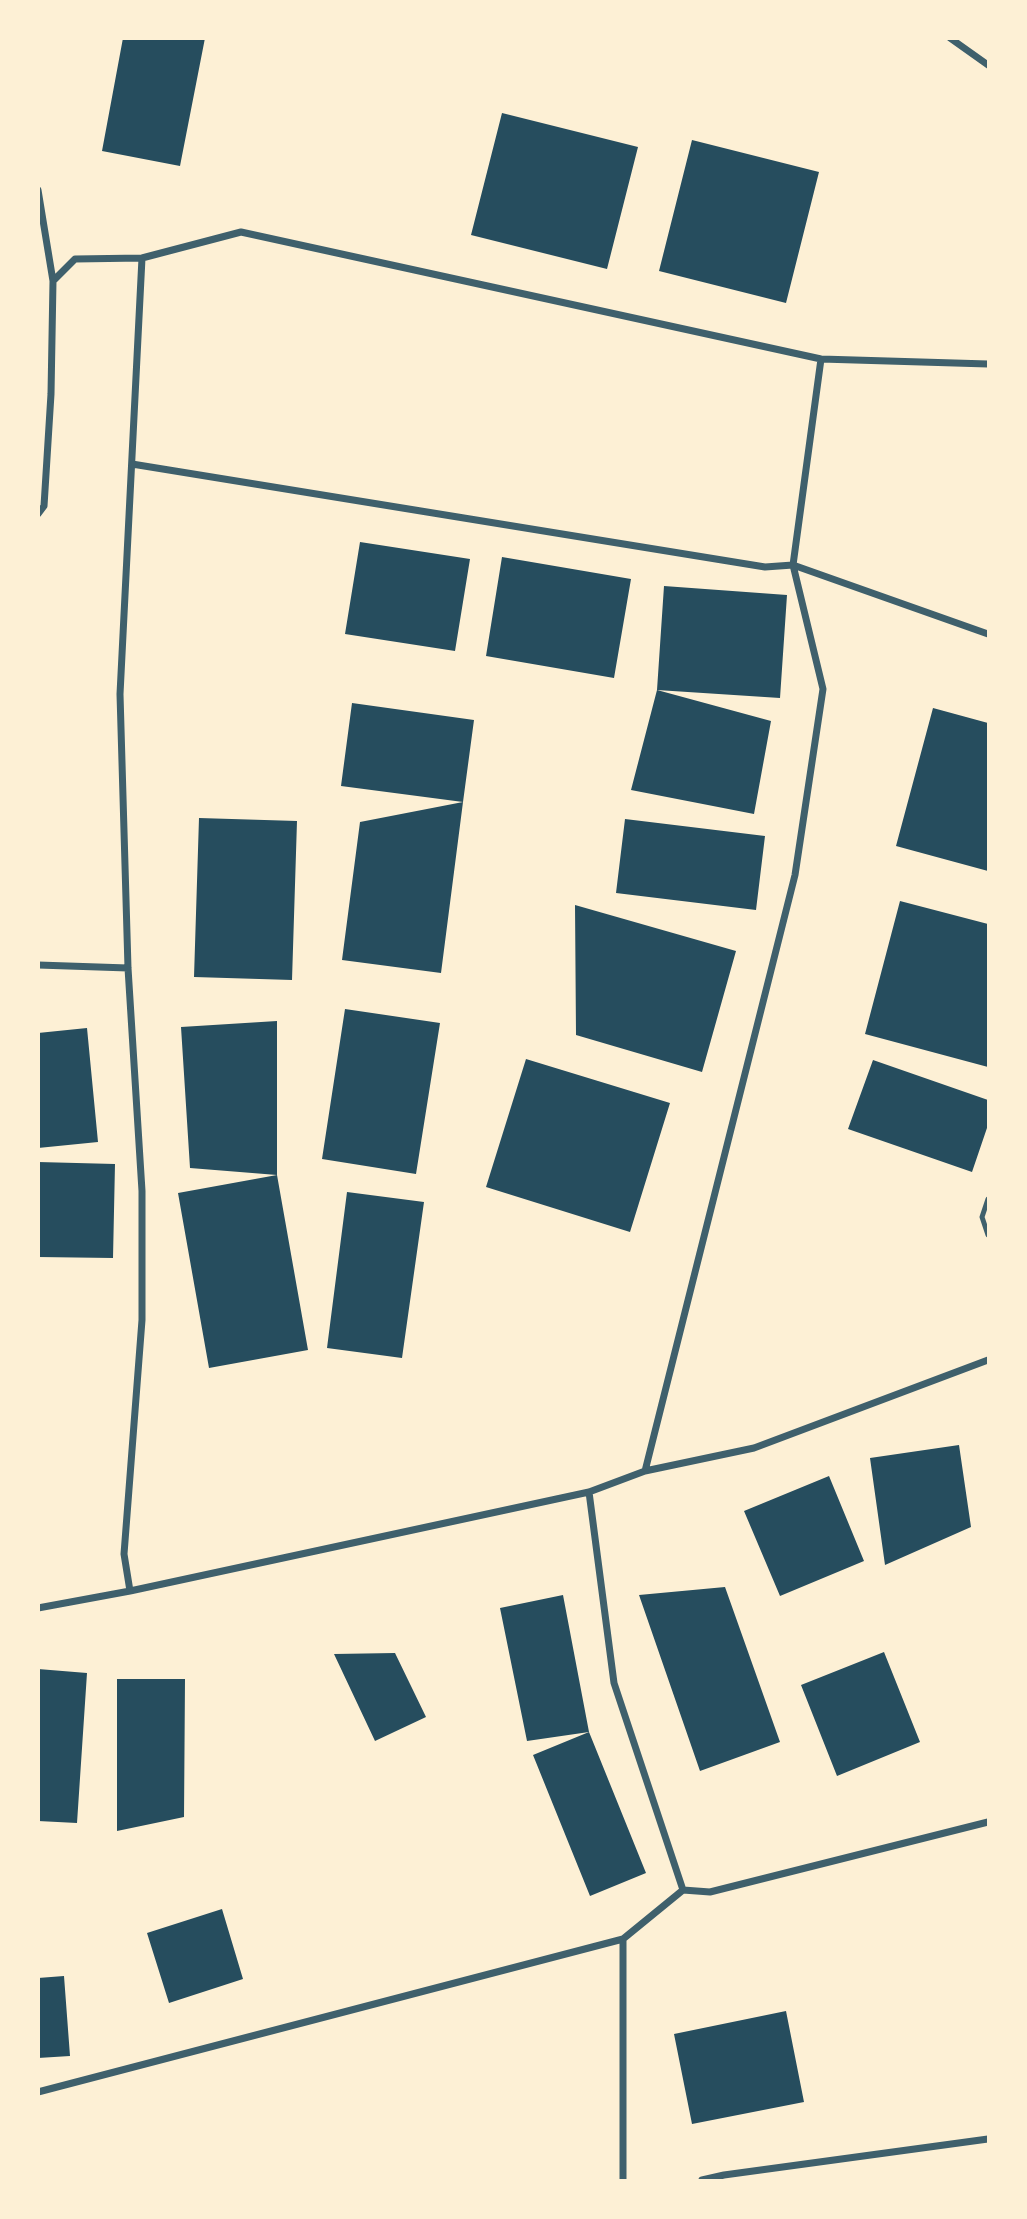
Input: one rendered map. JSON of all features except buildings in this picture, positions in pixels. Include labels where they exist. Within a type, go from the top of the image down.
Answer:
[{"type":"street","points":[[950,38],[989,65]]},
{"type":"street","points":[[38,190],[53,281],[44,506],[38,514]]},
{"type":"street","points":[[53,281],[75,259],[142,258],[241,232],[821,359],[989,364]]},
{"type":"street","points":[[130,1591],[124,1554],[142,1320],[142,1191],[128,968],[120,694],[142,258]]},
{"type":"street","points":[[645,1471],[795,875],[823,689],[793,565],[821,359]]},
{"type":"street","points":[[132,464],[765,567],[793,565],[989,634]]},
{"type":"street","points":[[38,965],[128,968]]},
{"type":"street","points":[[38,1608],[130,1591],[589,1492],[645,1471],[754,1448],[989,1360]]},
{"type":"street","points":[[589,1492],[614,1683],[682,1890]]},
{"type":"street","points":[[38,2092],[623,1939],[682,1890],[710,1892],[989,1822]]},
{"type":"street","points":[[623,1939],[623,2180]]},
{"type":"street","points":[[702,2180],[989,2139]]},
{"type":"lane","points":[[989,1199],[982,1217],[989,1235]]}]
